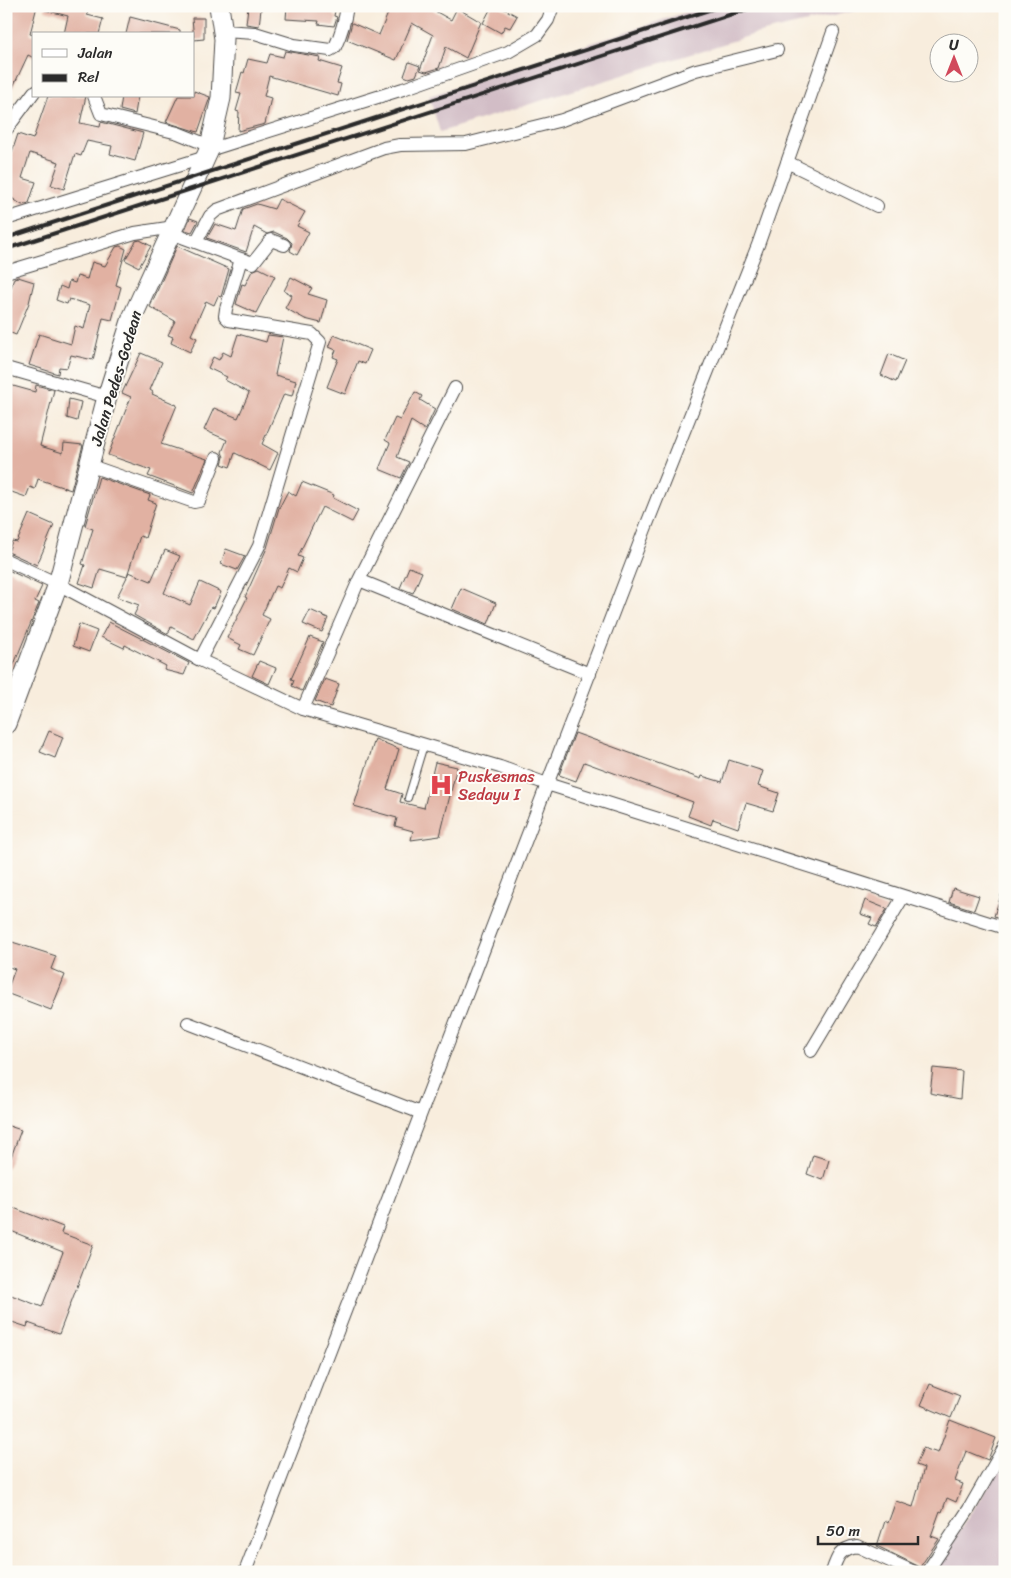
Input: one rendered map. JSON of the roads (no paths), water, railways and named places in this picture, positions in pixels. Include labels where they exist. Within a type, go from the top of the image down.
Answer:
[{"type":"street","name":"Jalan Pedes-Godean","points":[[6,724],[11,696],[58,584],[108,398],[132,318],[208,151],[221,98],[223,31],[219,6]]},
{"type":"street","points":[[223,31],[255,33],[294,45],[330,50],[337,43],[345,21],[347,6]]},
{"type":"street","points":[[6,219],[208,151],[403,89],[508,52],[536,35],[548,20],[553,6]]},
{"type":"street","points":[[245,1572],[547,784],[758,245],[833,32]]},
{"type":"street","points":[[196,242],[210,216],[217,210],[384,148],[400,145],[466,144],[562,120],[696,70],[777,50]]},
{"type":"street","points":[[6,130],[32,95]]},
{"type":"street","points":[[95,98],[102,114],[178,133],[208,151]]},
{"type":"street","points":[[787,162],[878,206]]},
{"type":"street","points":[[6,272],[135,233],[172,230],[196,242],[253,263],[271,240],[284,245]]},
{"type":"street","points":[[200,660],[259,546],[321,347],[320,342],[312,334],[229,320],[225,316],[241,259]]},
{"type":"street","points":[[6,368],[108,398]]},
{"type":"street","points":[[303,708],[359,580],[456,388]]},
{"type":"street","points":[[91,466],[194,502],[199,500],[216,458]]},
{"type":"street","points":[[6,560],[58,584],[200,660],[303,708],[500,767],[547,784],[1005,928]]},
{"type":"street","points":[[359,580],[590,674]]},
{"type":"street","points":[[811,1051],[903,897]]},
{"type":"street","points":[[188,1023],[421,1113]]},
{"type":"street","points":[[927,1572],[969,1509],[1005,1446]]},
{"type":"street","points":[[832,1572],[841,1551],[848,1547],[857,1546],[914,1572]]},
{"type":"lane","points":[[408,798],[424,745]]},
{"type":"railway","points":[[6,238],[721,6]]},
{"type":"railway","points":[[6,249],[757,6]]},
{"type":"place","name":"Puskesmas Sedayu I","points":[[441,785]]}]
